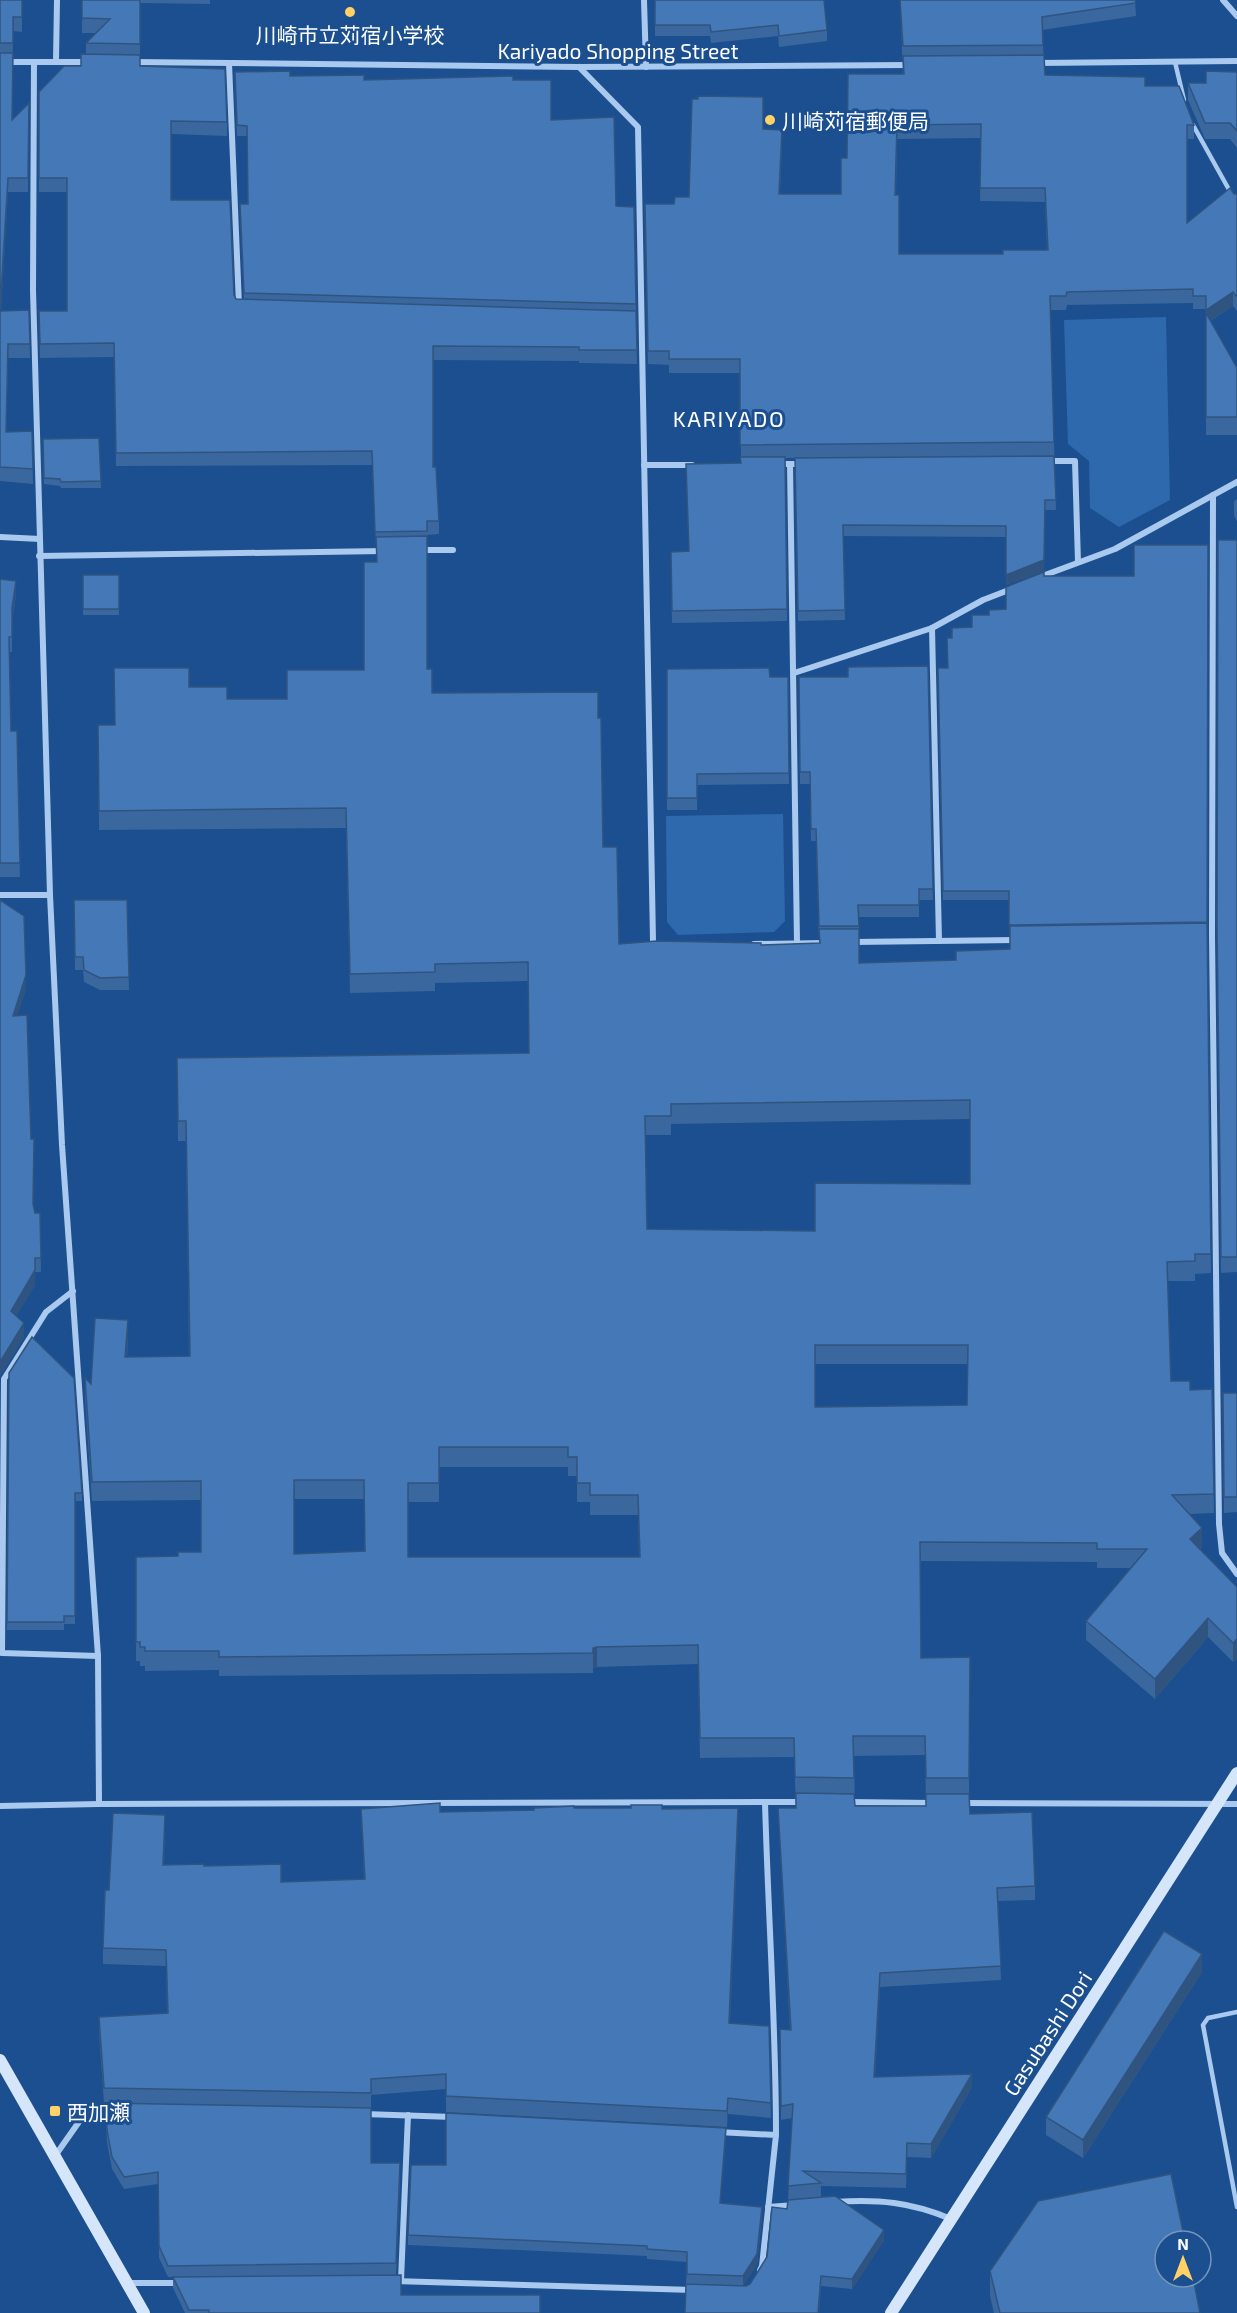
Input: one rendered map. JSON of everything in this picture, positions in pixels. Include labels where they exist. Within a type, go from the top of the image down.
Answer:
[{"type":"main road","name":"Gasubashi Dori","points":[[891,2313],[1237,1773]]},
{"type":"main road","points":[[0,2060],[144,2313]]},
{"type":"street","points":[[56,61],[57,0]]},
{"type":"street","points":[[644,0],[646,67]]},
{"type":"street","points":[[1223,0],[1237,16]]},
{"type":"street","points":[[1034,63],[1237,61]]},
{"type":"street","points":[[0,62],[90,62]]},
{"type":"street","points":[[33,62],[33,290],[50,895],[62,1145],[98,1656],[99,1804]]},
{"type":"street","name":"Kariyado Shopping Street","points":[[125,62],[579,67],[916,64]]},
{"type":"street","points":[[229,63],[239,309],[251,309]]},
{"type":"street","points":[[579,67],[638,127],[653,940],[656,946],[667,945]]},
{"type":"street","points":[[630,320],[642,320]]},
{"type":"street","points":[[1040,461],[1076,461],[1078,562]]},
{"type":"street","points":[[767,464],[813,464]]},
{"type":"street","points":[[790,464],[797,943]]},
{"type":"street","points":[[644,465],[700,465]]},
{"type":"street","points":[[794,673],[932,628],[983,600],[1115,549],[1237,482]]},
{"type":"street","points":[[1213,495],[1212,937],[1220,1524],[1222,1553],[1237,1574]]},
{"type":"street","points":[[0,537],[40,540]]},
{"type":"street","points":[[418,550],[453,550]]},
{"type":"street","points":[[39,556],[394,551]]},
{"type":"street","points":[[932,628],[939,940]]},
{"type":"street","points":[[0,895],[50,895]]},
{"type":"street","points":[[1200,938],[1212,937]]},
{"type":"street","points":[[844,942],[1022,940]]},
{"type":"street","points":[[750,944],[832,942]]},
{"type":"street","points":[[73,1291],[46,1312],[4,1378],[2,1653],[98,1656]]},
{"type":"street","points":[[757,2275],[762,2266],[776,2135],[776,2045],[768,1915],[765,1802]]},
{"type":"street","points":[[0,1806],[812,1802]]},
{"type":"street","points":[[835,1802],[940,1803]]},
{"type":"street","points":[[952,1803],[1237,1804]]},
{"type":"street","points":[[55,2156],[88,2109],[124,2110]]},
{"type":"street","points":[[361,2114],[456,2117]]},
{"type":"street","points":[[401,2280],[408,2115]]},
{"type":"street","points":[[705,2131],[776,2135]]},
{"type":"street","points":[[828,2203],[864,2200],[893,2201],[926,2208],[952,2219]]},
{"type":"street","points":[[768,2207],[804,2205]]},
{"type":"street","points":[[389,2281],[699,2290]]},
{"type":"street","points":[[127,2283],[194,2283]]},
{"type":"lane","points":[[1175,62],[1184,102]]},
{"type":"lane","points":[[1192,122],[1237,204]]},
{"type":"lane","points":[[1237,2012],[1208,2018],[1203,2025],[1237,2207]]},
{"type":"shaded area","points":[[1166,317],[1170,500],[1119,527],[1090,508],[1089,461],[1068,444],[1064,320]]},
{"type":"shaded area","points":[[783,814],[785,921],[774,932],[678,935],[667,922],[666,816]]},
{"type":"building","points":[[0,0],[22,0],[22,17],[13,17],[13,43],[0,43]]},
{"type":"building","points":[[82,0],[140,0],[140,44],[86,43],[110,19],[82,18]]},
{"type":"building","points":[[655,0],[824,0],[827,30],[779,36],[778,25],[711,32],[710,25],[655,25]]},
{"type":"building","points":[[900,0],[1135,0],[1136,3],[1042,17],[1043,45],[903,46]]},
{"type":"building","points":[[0,53],[13,53],[12,120],[29,103],[28,178],[8,178],[0,310]]},
{"type":"building","points":[[81,54],[140,55],[140,66],[225,69],[227,122],[171,121],[171,200],[230,200],[236,299],[636,311],[637,350],[579,350],[579,347],[433,346],[433,467],[436,467],[439,521],[427,521],[427,531],[375,532],[372,451],[116,453],[114,343],[40,344],[39,311],[67,311],[67,178],[39,178],[39,92],[64,66],[81,66]]},
{"type":"building","points":[[1044,55],[1045,75],[1145,77],[1145,86],[1179,86],[1194,125],[1187,125],[1187,223],[1230,188],[1234,194],[1237,194],[1237,297],[1233,292],[1206,310],[1206,296],[1193,296],[1193,289],[1067,292],[1066,296],[1050,296],[1054,442],[740,445],[740,359],[669,359],[669,351],[648,351],[645,204],[674,204],[675,197],[689,197],[692,99],[698,99],[698,96],[763,97],[763,129],[782,130],[779,194],[841,194],[841,158],[847,158],[848,74],[904,74],[903,56]],"holes":[[[981,124],[980,188],[1045,188],[1048,250],[1003,250],[1003,254],[899,254],[899,195],[895,195],[897,125]]]},
{"type":"building","points":[[290,71],[290,76],[364,75],[364,80],[513,76],[513,80],[551,80],[551,120],[614,117],[616,206],[634,207],[636,304],[244,293],[240,204],[248,204],[247,126],[237,125],[235,72]]},
{"type":"building","points":[[1206,71],[1237,72],[1237,131],[1230,123],[1205,123],[1188,83],[1206,83]]},
{"type":"building","points":[[29,310],[30,344],[8,344],[6,432],[32,431],[33,469],[0,467],[0,311]]},
{"type":"building","points":[[1206,313],[1237,368],[1237,417],[1206,417]]},
{"type":"building","points":[[99,438],[101,481],[61,482],[60,479],[44,478],[43,439]]},
{"type":"building","points":[[1054,456],[1056,500],[1045,500],[1044,560],[1006,575],[1006,526],[843,525],[845,610],[798,611],[795,458]]},
{"type":"building","points":[[740,457],[785,457],[787,609],[672,611],[671,552],[689,551],[686,464],[741,463]]},
{"type":"building","points":[[427,536],[427,669],[432,669],[432,693],[598,692],[598,718],[601,718],[603,847],[617,847],[619,944],[657,941],[761,943],[761,945],[820,943],[819,929],[859,929],[859,963],[956,960],[956,951],[1010,949],[1010,926],[1207,923],[1211,1254],[1195,1254],[1195,1261],[1167,1262],[1171,1381],[1190,1381],[1190,1390],[1212,1389],[1214,1494],[1172,1495],[1202,1528],[1190,1539],[1237,1587],[1237,1639],[1233,1643],[1208,1618],[1155,1679],[1086,1621],[1147,1549],[1097,1549],[1097,1543],[920,1542],[921,1658],[970,1657],[969,1778],[926,1778],[925,1736],[853,1736],[854,1778],[795,1777],[794,1738],[700,1738],[698,1645],[597,1647],[593,1648],[593,1653],[219,1657],[219,1651],[145,1651],[145,1647],[140,1647],[140,1642],[136,1642],[136,1557],[178,1556],[178,1552],[201,1552],[201,1481],[92,1482],[85,1378],[91,1384],[95,1318],[128,1320],[125,1357],[190,1356],[186,1121],[178,1121],[177,1058],[529,1053],[528,962],[435,964],[435,972],[350,974],[346,808],[99,811],[98,725],[115,725],[114,668],[189,668],[189,687],[227,687],[227,699],[287,699],[287,670],[364,670],[364,562],[377,562],[376,537]],"holes":[[[970,1100],[970,1184],[815,1183],[815,1231],[647,1229],[645,1116],[671,1116],[671,1104]],[[815,1345],[968,1345],[967,1405],[815,1407]],[[439,1447],[568,1447],[568,1457],[577,1457],[577,1483],[590,1483],[590,1495],[638,1495],[640,1557],[408,1557],[408,1483],[439,1483]],[[294,1480],[364,1480],[365,1551],[294,1554]]]},
{"type":"building","points":[[1218,540],[1237,540],[1237,1257],[1221,1257],[1217,922]]},
{"type":"building","points":[[1134,545],[1208,545],[1207,922],[1009,925],[1009,891],[943,891],[938,668],[948,668],[947,638],[952,638],[952,628],[972,627],[972,615],[989,615],[989,610],[1006,609],[1006,587],[1044,572],[1044,576],[1134,576]]},
{"type":"building","points":[[83,575],[119,575],[119,609],[83,609]]},
{"type":"building","points":[[0,579],[16,581],[12,608],[12,637],[9,637],[11,731],[17,731],[20,863],[0,863]]},
{"type":"building","points":[[928,666],[933,889],[919,889],[919,905],[858,905],[859,926],[819,926],[816,829],[811,829],[810,772],[800,772],[799,677],[848,677],[848,667]]},
{"type":"building","points":[[769,668],[770,677],[788,677],[789,773],[697,774],[697,798],[667,798],[667,669]]},
{"type":"building","points":[[0,900],[24,916],[26,975],[13,1016],[27,1015],[31,1139],[34,1139],[33,1204],[35,1213],[40,1213],[41,1258],[35,1258],[35,1270],[11,1311],[24,1323],[0,1362]]},
{"type":"building","points":[[74,900],[127,900],[129,977],[100,978],[84,970],[83,957],[75,957]]},
{"type":"building","points":[[32,1337],[74,1378],[82,1493],[75,1493],[75,1616],[64,1616],[64,1622],[7,1622],[9,1373]]},
{"type":"building","points":[[1223,1393],[1237,1393],[1237,1497],[1224,1497]]},
{"type":"building","points":[[796,1793],[854,1794],[855,1806],[926,1806],[926,1794],[969,1794],[970,1814],[1032,1812],[1035,1886],[997,1888],[1001,1966],[880,1973],[874,2077],[972,2074],[931,2144],[907,2143],[906,2174],[803,2171],[821,2183],[788,2186],[793,2104],[781,2106],[780,2029],[791,2030],[778,1808],[796,1808]]},
{"type":"building","points":[[440,1803],[440,1812],[534,1810],[534,1808],[574,1806],[574,1808],[631,1808],[631,1805],[662,1805],[662,1809],[738,1808],[729,2023],[769,2026],[771,2103],[728,2098],[727,2111],[446,2096],[446,2074],[371,2079],[371,2093],[104,2088],[99,2017],[168,2013],[166,1950],[103,1948],[105,1890],[109,1890],[113,1813],[165,1815],[163,1865],[281,1864],[281,1882],[365,1879],[361,1809]]},
{"type":"building","points":[[1164,1931],[1202,1954],[1083,2140],[1046,2117]]},
{"type":"building","points":[[105,2103],[371,2108],[371,2163],[400,2163],[396,2263],[168,2266],[159,2246],[158,2172],[124,2177],[112,2157]]},
{"type":"building","points":[[446,2113],[726,2128],[720,2203],[762,2207],[757,2254],[743,2276],[687,2274],[687,2252],[647,2249],[647,2246],[408,2235],[411,2165],[446,2165]]},
{"type":"building","points":[[1171,2174],[1182,2229],[1153,2229],[1153,2289],[1195,2289],[1200,2313],[1000,2313],[990,2271],[1038,2201]]},
{"type":"building","points":[[835,2196],[884,2230],[852,2279],[821,2276],[818,2313],[685,2313],[686,2284],[746,2286],[750,2284],[767,2257],[772,2207],[787,2209],[788,2200]]},
{"type":"building","points":[[401,2275],[401,2295],[540,2295],[540,2313],[209,2313],[209,2310],[189,2310],[173,2277]]},
{"type":"place","name":"川崎市立苅宿小学校","points":[[350,12]]},
{"type":"place","name":"川崎苅宿郵便局","points":[[770,120]]},
{"type":"place","name":"西加瀬","points":[[55,2111]]},
{"type":"district","name":"KARIYADO","points":[[729,418]]}]
